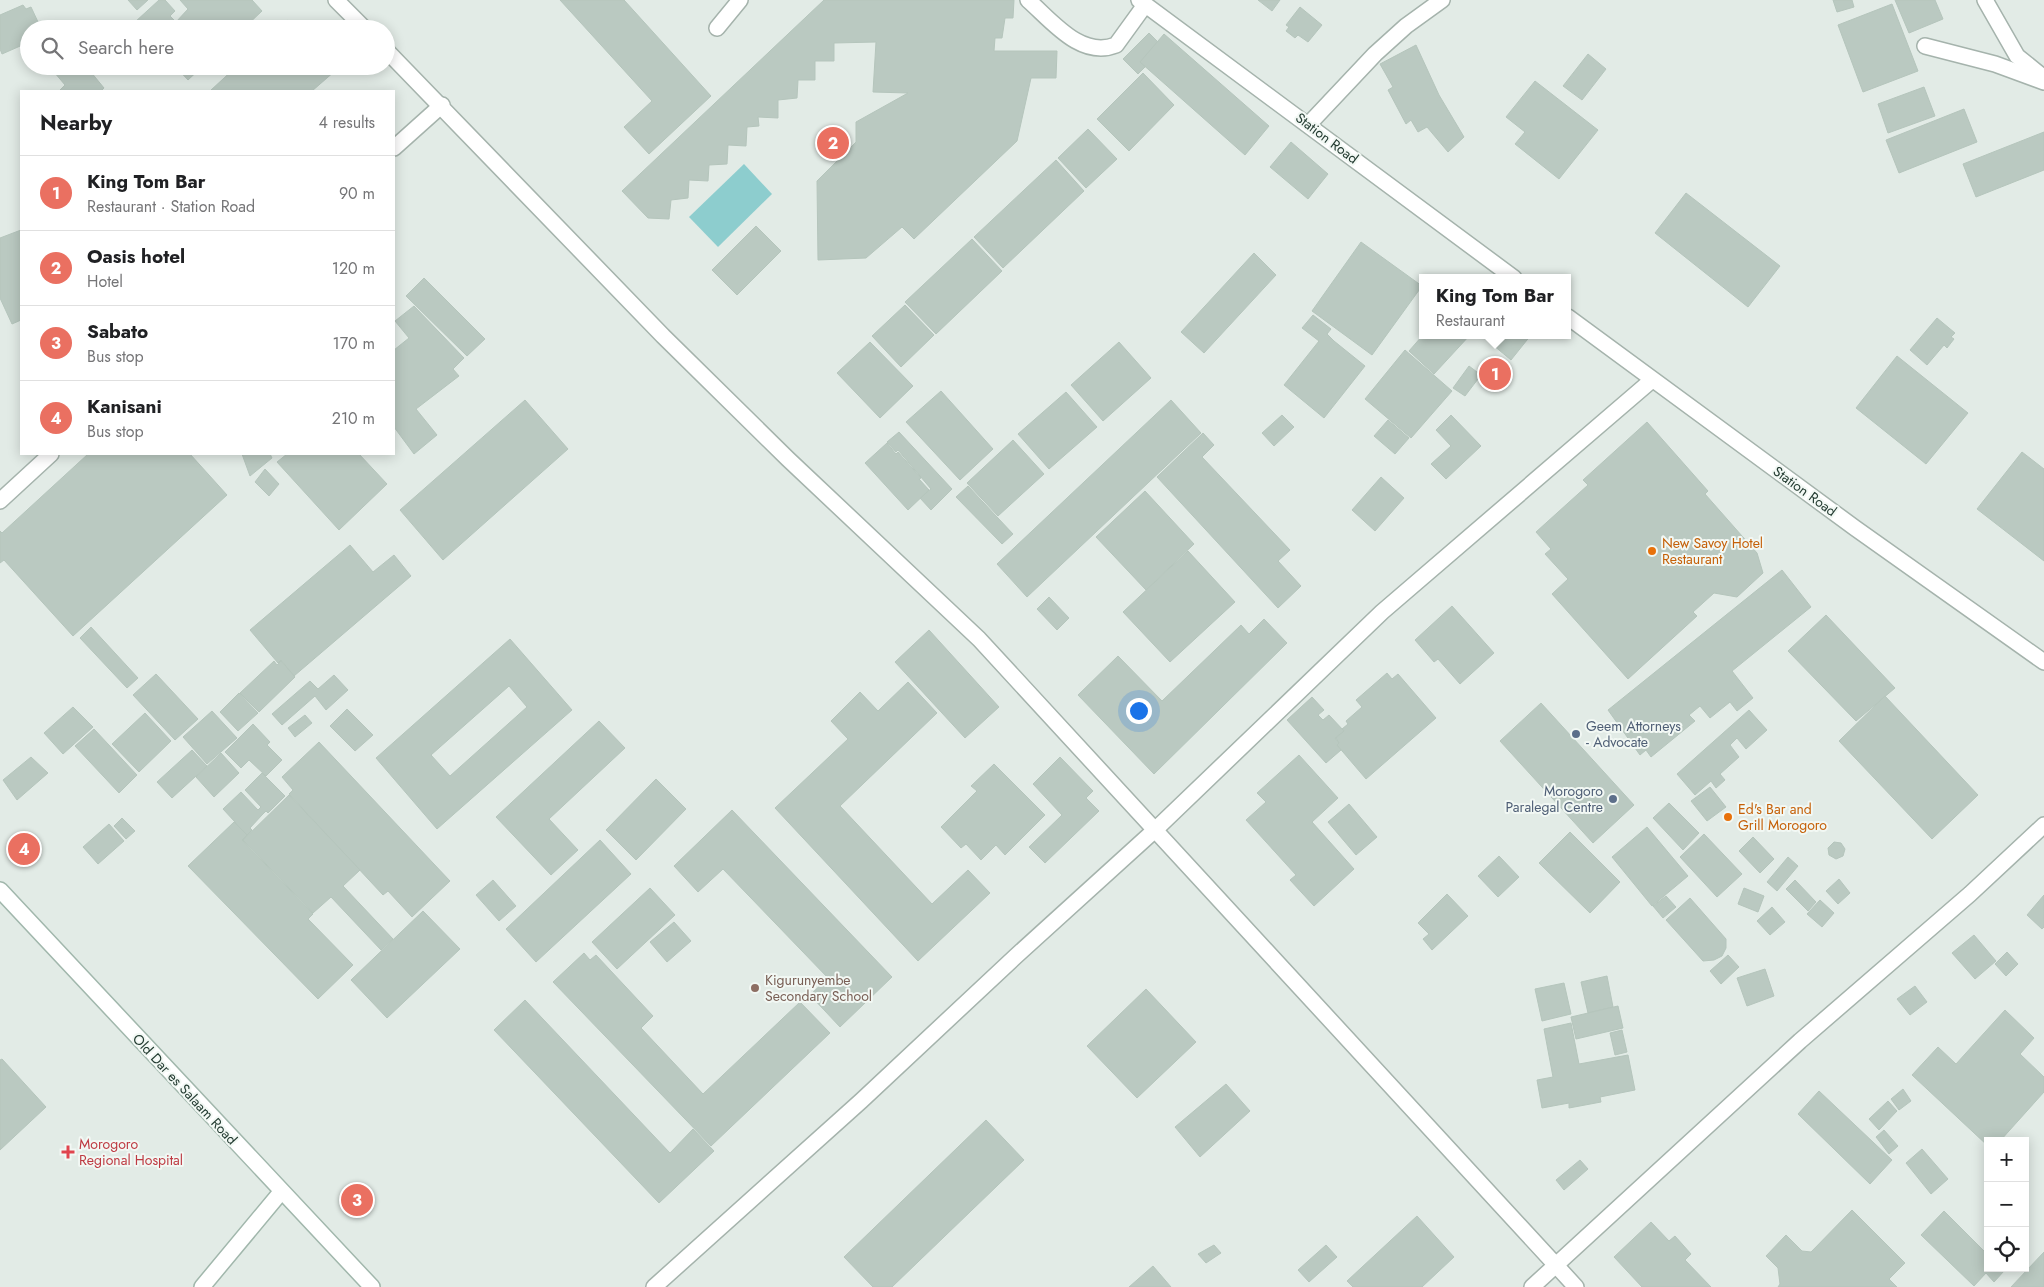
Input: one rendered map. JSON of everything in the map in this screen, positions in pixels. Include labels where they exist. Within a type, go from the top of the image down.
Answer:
[{"type":"street","points":[[336,0],[356,20]]},
{"type":"street","points":[[717,28],[740,0]]},
{"type":"street","points":[[1028,0],[1077,42],[1097,49],[1116,45],[1142,2]]},
{"type":"street","points":[[1309,124],[1375,54],[1406,26],[1442,0]]},
{"type":"street","points":[[1985,0],[2017,56],[2044,78]]},
{"type":"street","name":"Station Road","points":[[1142,2],[1309,124],[1509,274]]},
{"type":"street","points":[[1926,46],[1995,64],[2044,82]]},
{"type":"street","points":[[395,59],[442,105],[663,336],[767,439],[979,639],[1576,1287]]},
{"type":"street","points":[[395,147],[442,105]]},
{"type":"street","name":"Station Road","points":[[1571,320],[2044,662]]},
{"type":"street","points":[[654,1287],[862,1101],[1016,956],[1156,829],[1382,612],[1652,380]]},
{"type":"street","points":[[0,502],[50,455]]},
{"type":"street","points":[[1532,1287],[1800,1041],[1970,894],[2044,825]]},
{"type":"street","name":"Old Dar es Salaam Road","points":[[0,890],[372,1287]]},
{"type":"street","points":[[202,1287],[281,1192]]},
{"type":"water","points":[[744,164],[772,194],[718,247],[689,217]]},
{"type":"building","points":[[128,0],[148,0],[137,10]]},
{"type":"building","points":[[159,0],[165,0],[175,11],[170,16],[174,20],[137,20]]},
{"type":"building","points":[[180,0],[252,0],[262,11],[252,20],[178,20],[188,9]]},
{"type":"building","points":[[560,0],[624,0],[711,96],[649,154],[624,127],[652,101]]},
{"type":"building","points":[[824,0],[1014,0],[1013,18],[1005,18],[1002,38],[995,38],[994,51],[1057,51],[1056,78],[1031,78],[1017,141],[914,239],[902,227],[866,258],[818,260],[817,181],[856,142],[856,122],[908,93],[873,92],[876,42],[834,43],[834,61],[815,61],[815,80],[798,80],[797,98],[778,100],[778,118],[758,117],[759,126],[747,127],[746,146],[728,145],[727,164],[709,165],[708,181],[689,180],[688,198],[671,200],[669,219],[648,218],[622,191]]},
{"type":"building","points":[[1258,0],[1280,0],[1272,11]]},
{"type":"building","points":[[1833,0],[1852,0],[1854,7],[1837,12]]},
{"type":"building","points":[[1895,0],[1935,0],[1943,19],[1909,33]]},
{"type":"building","points":[[1892,4],[1918,71],[1863,92],[1838,25]]},
{"type":"building","points":[[23,5],[26,9],[31,7],[37,20],[20,20],[20,46],[2,54],[0,49],[0,15]]},
{"type":"building","points":[[1300,7],[1322,25],[1308,42],[1298,35],[1295,38],[1286,31],[1289,27],[1286,25]]},
{"type":"building","points":[[1149,33],[1164,48],[1138,74],[1123,59]]},
{"type":"building","points":[[1164,34],[1269,126],[1245,155],[1140,62]]},
{"type":"building","points":[[1416,45],[1439,95],[1464,137],[1448,152],[1427,127],[1418,132],[1411,120],[1406,124],[1388,90],[1393,87],[1380,64]]},
{"type":"building","points":[[1588,54],[1606,69],[1582,100],[1563,86]]},
{"type":"building","points":[[1143,73],[1174,105],[1129,151],[1097,119]]},
{"type":"building","points":[[57,75],[93,75],[104,88],[102,90],[60,90],[65,85]]},
{"type":"building","points":[[183,75],[193,75],[188,80]]},
{"type":"building","points":[[227,75],[330,75],[313,90],[211,90]]},
{"type":"building","points":[[1535,81],[1598,130],[1559,179],[1515,144],[1525,132],[1506,117]]},
{"type":"building","points":[[1924,87],[1935,116],[1888,133],[1878,104]]},
{"type":"building","points":[[1964,109],[1977,142],[1899,173],[1886,140]]},
{"type":"building","points":[[1088,129],[1117,159],[1086,188],[1058,158]]},
{"type":"building","points":[[2044,132],[2044,170],[1976,197],[1963,164]]},
{"type":"building","points":[[1291,142],[1328,174],[1308,199],[1270,167]]},
{"type":"building","points":[[1056,160],[1084,191],[1003,268],[974,237]]},
{"type":"building","points":[[1686,193],[1780,266],[1748,307],[1655,233]]},
{"type":"building","points":[[756,226],[781,251],[737,295],[712,270]]},
{"type":"building","points":[[20,230],[20,320],[12,324],[0,298],[0,238]]},
{"type":"building","points":[[972,239],[1002,271],[936,334],[905,302]]},
{"type":"building","points":[[1361,242],[1419,284],[1419,290],[1372,355],[1312,311]]},
{"type":"building","points":[[1254,253],[1276,275],[1204,353],[1181,332]]},
{"type":"building","points":[[424,278],[485,339],[467,356],[406,296]]},
{"type":"building","points":[[905,305],[934,335],[901,367],[872,336]]},
{"type":"building","points":[[414,306],[464,358],[453,369],[459,376],[416,409],[437,435],[414,454],[395,428],[395,349],[409,338],[395,321]]},
{"type":"building","points":[[1313,315],[1331,329],[1327,334],[1334,341],[1365,366],[1324,418],[1284,385],[1319,341],[1302,328]]},
{"type":"building","points":[[1937,318],[1955,333],[1951,337],[1954,339],[1947,348],[1944,345],[1927,365],[1910,350]]},
{"type":"building","points":[[1420,339],[1466,339],[1434,374],[1409,351]]},
{"type":"building","points":[[1486,339],[1528,339],[1511,360]]},
{"type":"building","points":[[870,342],[913,386],[880,418],[837,373]]},
{"type":"building","points":[[1119,342],[1151,378],[1103,421],[1071,385]]},
{"type":"building","points":[[1405,350],[1452,391],[1411,438],[1365,399]]},
{"type":"building","points":[[1897,356],[1968,413],[1926,464],[1856,408]]},
{"type":"building","points":[[1469,366],[1481,375],[1465,396],[1453,388]]},
{"type":"building","points":[[941,391],[993,449],[960,480],[906,422]]},
{"type":"building","points":[[1066,392],[1097,427],[1049,469],[1018,434]]},
{"type":"building","points":[[525,400],[568,449],[443,560],[400,510]]},
{"type":"building","points":[[1171,400],[1201,433],[1027,597],[997,564]]},
{"type":"building","points":[[1282,415],[1294,427],[1274,446],[1262,433]]},
{"type":"building","points":[[1451,415],[1481,446],[1446,479],[1431,464],[1451,446],[1436,430]]},
{"type":"building","points":[[1388,420],[1409,438],[1395,454],[1374,436]]},
{"type":"building","name":"New Savoy Hotel Restaurant","points":[[1647,422],[1708,491],[1705,494],[1757,553],[1763,573],[1737,597],[1714,593],[1693,612],[1697,616],[1628,679],[1552,594],[1568,579],[1545,554],[1551,549],[1536,532],[1588,485],[1583,480]]},
{"type":"building","points":[[899,432],[952,489],[931,510],[920,498],[931,489],[898,450],[896,452],[887,442]]},
{"type":"building","points":[[1203,433],[1214,445],[1202,457],[1290,550],[1278,561],[1301,586],[1278,608],[1157,477]]},
{"type":"building","points":[[1013,440],[1044,474],[998,516],[967,483]]},
{"type":"building","points":[[887,443],[896,454],[898,452],[929,490],[908,510],[865,463]]},
{"type":"building","points":[[2022,452],[2044,469],[2044,561],[1977,509]]},
{"type":"building","points":[[87,455],[191,455],[227,495],[73,636],[4,560],[0,563],[0,531],[2,533]]},
{"type":"building","points":[[242,455],[270,455],[272,458],[250,476]]},
{"type":"building","points":[[286,455],[360,455],[387,484],[339,530],[277,462]]},
{"type":"building","points":[[265,469],[279,484],[269,496],[255,482]]},
{"type":"building","points":[[1381,477],[1404,498],[1375,531],[1352,510]]},
{"type":"building","points":[[968,486],[1013,534],[1002,544],[956,497]]},
{"type":"building","points":[[1145,491],[1194,544],[1146,590],[1096,537]]},
{"type":"building","points":[[350,545],[373,572],[394,555],[411,576],[294,676],[281,660],[278,663],[250,630]]},
{"type":"building","points":[[1188,551],[1235,602],[1170,662],[1123,612]]},
{"type":"building","points":[[1782,570],[1811,607],[1732,671],[1753,698],[1737,711],[1730,702],[1710,718],[1700,706],[1689,715],[1695,721],[1651,757],[1646,750],[1640,755],[1608,710]]},
{"type":"building","points":[[1049,597],[1069,618],[1057,630],[1037,609]]},
{"type":"building","points":[[1452,606],[1494,653],[1460,684],[1438,659],[1434,662],[1415,640]]},
{"type":"building","points":[[1826,615],[1895,688],[1856,721],[1788,651]]},
{"type":"building","points":[[1264,619],[1287,643],[1154,774],[1078,695],[1118,656],[1162,701],[1241,625],[1249,634]]},
{"type":"building","points":[[91,627],[138,678],[127,688],[80,638]]},
{"type":"building","points":[[929,630],[999,707],[965,738],[895,662]]},
{"type":"building","points":[[510,639],[572,710],[437,829],[376,758]],"holes":[[[509,686],[527,707],[450,776],[431,755]]]},
{"type":"building","points":[[274,661],[277,665],[281,661],[295,677],[259,712],[240,693]]},
{"type":"building","points":[[1387,673],[1392,679],[1398,674],[1436,718],[1366,779],[1337,745],[1339,743],[1336,738],[1344,731],[1342,729],[1348,724],[1346,721],[1362,707],[1356,700]]},
{"type":"building","points":[[156,674],[198,719],[175,740],[133,695]]},
{"type":"building","points":[[334,675],[348,690],[326,710],[315,696],[282,725],[272,714],[310,681],[318,689]]},
{"type":"building","points":[[908,682],[937,713],[840,806],[932,904],[968,870],[990,893],[918,961],[775,808],[848,739],[831,721],[860,692],[878,711]]},
{"type":"building","points":[[239,693],[258,713],[238,731],[220,712]]},
{"type":"building","points":[[1885,696],[1978,795],[1932,839],[1839,741]]},
{"type":"building","points":[[1312,697],[1324,710],[1318,715],[1323,720],[1329,715],[1344,731],[1335,738],[1341,750],[1326,763],[1287,720]]},
{"type":"building","points":[[1541,703],[1634,805],[1593,843],[1500,741]]},
{"type":"building","points":[[73,707],[93,727],[63,754],[44,733]]},
{"type":"building","points":[[347,709],[373,735],[355,751],[330,726]]},
{"type":"building","points":[[1749,710],[1767,730],[1746,749],[1737,738],[1730,745],[1739,757],[1720,774],[1725,780],[1716,788],[1711,781],[1695,795],[1677,774]]},
{"type":"building","points":[[212,711],[237,738],[207,764],[183,737]]},
{"type":"building","points":[[145,713],[171,741],[139,772],[112,744]]},
{"type":"building","points":[[305,715],[312,723],[295,737],[288,728]]},
{"type":"building","points":[[599,721],[625,748],[549,819],[578,850],[551,875],[496,817]]},
{"type":"building","points":[[253,724],[270,742],[267,745],[282,760],[266,776],[249,760],[241,768],[225,752]]},
{"type":"building","points":[[94,729],[137,775],[119,793],[75,746]]},
{"type":"building","points":[[319,742],[450,881],[412,917],[388,891],[383,895],[289,794],[293,790],[282,777]]},
{"type":"building","points":[[192,750],[207,766],[172,798],[157,782]]},
{"type":"building","points":[[221,753],[239,773],[214,797],[196,777]]},
{"type":"building","points":[[1299,755],[1338,798],[1312,822],[1354,869],[1314,906],[1290,880],[1296,875],[1246,820],[1266,802],[1257,793]]},
{"type":"building","points":[[31,757],[48,773],[17,800],[3,780]]},
{"type":"building","points":[[1060,757],[1093,791],[1086,798],[1099,811],[1045,863],[1029,847],[1062,815],[1033,784]]},
{"type":"building","points":[[994,764],[1045,815],[1005,855],[996,845],[981,860],[966,844],[961,848],[941,827],[977,791],[971,786]]},
{"type":"building","points":[[262,773],[285,796],[268,813],[266,811],[262,815],[250,828],[252,830],[247,835],[223,809],[241,792],[258,810],[261,807],[245,790]]},
{"type":"building","points":[[656,779],[686,809],[636,860],[606,830]]},
{"type":"building","points":[[1710,787],[1726,807],[1707,821],[1691,801]]},
{"type":"building","points":[[289,795],[360,870],[343,886],[393,939],[381,950],[331,897],[313,913],[243,840]]},
{"type":"building","points":[[1669,803],[1699,833],[1683,850],[1653,818]]},
{"type":"building","points":[[1349,804],[1377,837],[1356,855],[1328,822]]},
{"type":"building","points":[[732,810],[892,977],[840,1027],[810,995],[828,978],[723,869],[698,892],[674,866]]},
{"type":"building","points":[[122,818],[135,831],[126,839],[114,826]]},
{"type":"building","points":[[234,822],[247,835],[242,840],[313,914],[308,919],[353,965],[318,999],[188,866]]},
{"type":"building","points":[[109,824],[124,841],[98,864],[83,847]]},
{"type":"building","points":[[1647,827],[1688,876],[1652,906],[1612,857]]},
{"type":"building","points":[[1570,832],[1620,882],[1590,913],[1539,863]]},
{"type":"building","points":[[1704,834],[1742,874],[1717,897],[1680,857]]},
{"type":"building","points":[[1753,837],[1774,859],[1760,873],[1739,851]]},
{"type":"building","points":[[600,840],[631,874],[536,962],[506,929]]},
{"type":"building","points":[[1834,842],[1841,843],[1845,849],[1843,856],[1836,859],[1829,855],[1828,848]]},
{"type":"building","points":[[1499,856],[1519,877],[1498,897],[1478,876]]},
{"type":"building","points":[[1788,857],[1798,866],[1777,891],[1767,882]]},
{"type":"building","points":[[1839,879],[1850,893],[1838,904],[1826,891]]},
{"type":"building","points":[[493,880],[516,906],[499,921],[476,895]]},
{"type":"building","points":[[1795,880],[1816,902],[1808,911],[1786,889]]},
{"type":"building","points":[[650,888],[675,915],[617,969],[592,942]]},
{"type":"building","points":[[1744,888],[1764,896],[1758,912],[1738,904]]},
{"type":"building","points":[[1447,894],[1468,916],[1432,950],[1423,939],[1429,934],[1418,923]]},
{"type":"building","points":[[2044,895],[2044,927],[2042,929],[2027,915]]},
{"type":"building","points":[[1666,896],[1676,907],[1663,918],[1653,906]]},
{"type":"building","points":[[1690,898],[1726,939],[1726,948],[1722,956],[1714,960],[1703,961],[1666,920]]},
{"type":"building","points":[[1820,900],[1834,913],[1822,927],[1807,914]]},
{"type":"building","points":[[1772,907],[1785,922],[1770,935],[1757,921]]},
{"type":"building","points":[[423,911],[460,949],[387,1018],[351,980]]},
{"type":"building","points":[[674,922],[691,941],[667,962],[650,942]]},
{"type":"building","points":[[1974,935],[1996,961],[1975,979],[1952,953]]},
{"type":"building","points":[[2007,952],[2018,964],[2006,976],[1995,964]]},
{"type":"building","points":[[584,953],[590,960],[596,955],[653,1016],[641,1028],[703,1094],[800,1002],[830,1033],[711,1146],[553,982]]},
{"type":"building","points":[[1728,955],[1739,967],[1721,984],[1710,971]]},
{"type":"building","points":[[1765,969],[1774,996],[1747,1006],[1737,978]]},
{"type":"building","points":[[1607,976],[1613,1007],[1588,1013],[1581,982]]},
{"type":"building","points":[[1564,983],[1571,1014],[1542,1021],[1535,989]]},
{"type":"building","points":[[1915,986],[1927,1002],[1910,1015],[1897,999]]},
{"type":"building","points":[[1146,989],[1196,1042],[1137,1098],[1087,1046]]},
{"type":"building","points":[[525,1000],[670,1153],[693,1129],[714,1151],[659,1203],[494,1030]]},
{"type":"building","points":[[1618,1006],[1623,1028],[1576,1039],[1571,1017]]},
{"type":"building","points":[[2005,1010],[2034,1038],[2020,1054],[2044,1077],[2044,1092],[2004,1137],[1984,1137],[1984,1142],[1912,1075],[1938,1047],[1956,1064]]},
{"type":"building","points":[[1571,1023],[1579,1064],[1628,1055],[1635,1090],[1600,1097],[1601,1102],[1569,1108],[1569,1103],[1542,1108],[1537,1080],[1553,1077],[1544,1029]]},
{"type":"building","points":[[1622,1030],[1627,1052],[1615,1055],[1610,1033]]},
{"type":"building","points":[[2,1059],[46,1107],[0,1150],[0,1060]]},
{"type":"building","points":[[1226,1084],[1250,1111],[1200,1157],[1175,1127]]},
{"type":"building","points":[[1903,1089],[1911,1101],[1899,1110],[1891,1099]]},
{"type":"building","points":[[1819,1091],[1892,1160],[1870,1184],[1798,1114]]},
{"type":"building","points":[[1888,1101],[1897,1111],[1879,1130],[1869,1119]]},
{"type":"building","points":[[986,1120],[1024,1160],[892,1287],[873,1287],[844,1257]]},
{"type":"building","points":[[1884,1130],[1898,1146],[1889,1154],[1876,1137]]},
{"type":"building","points":[[1922,1149],[1948,1179],[1931,1194],[1906,1163]]},
{"type":"building","points":[[1580,1160],[1588,1169],[1564,1190],[1556,1180]]},
{"type":"building","points":[[1852,1210],[1905,1263],[1889,1279],[1897,1287],[1778,1287],[1780,1284],[1778,1268],[1766,1256],[1786,1235],[1802,1251],[1811,1252]]},
{"type":"building","points":[[1944,1211],[1984,1251],[1984,1272],[2003,1272],[1994,1282],[1986,1273],[1974,1286],[1921,1235]]},
{"type":"building","points":[[1417,1216],[1454,1257],[1422,1287],[1353,1287],[1347,1281]]},
{"type":"building","points":[[1651,1222],[1669,1241],[1675,1236],[1691,1254],[1685,1260],[1711,1287],[1642,1287],[1614,1257]]},
{"type":"building","points":[[1214,1245],[1221,1253],[1206,1263],[1198,1254]]},
{"type":"building","points":[[1326,1245],[1337,1257],[1309,1282],[1298,1270]]},
{"type":"building","points":[[2044,1252],[2044,1287],[2011,1287],[2025,1272],[2029,1272],[2029,1268]]},
{"type":"building","points":[[1153,1266],[1171,1287],[1129,1287]]},
{"type":"place","name":"Oasis hotel","points":[[833,143]]},
{"type":"place","name":"King Tom Bar","points":[[1495,374]]},
{"type":"place","name":"New Savoy Hotel Restaurant","points":[[1652,551]]},
{"type":"place","name":"Geem Attorneys - Advocate","points":[[1576,734]]},
{"type":"place","name":"Morogoro Paralegal Centre","points":[[1613,799]]},
{"type":"place","name":"Ed's Bar and Grill Morogoro","points":[[1728,817]]},
{"type":"place","name":"Kanisani","points":[[24,849]]},
{"type":"place","name":"Kigurunyembe Secondary School","points":[[755,988]]},
{"type":"place","name":"Morogoro Regional Hospital","points":[[68,1152]]},
{"type":"place","name":"Sabato","points":[[357,1200]]}]
